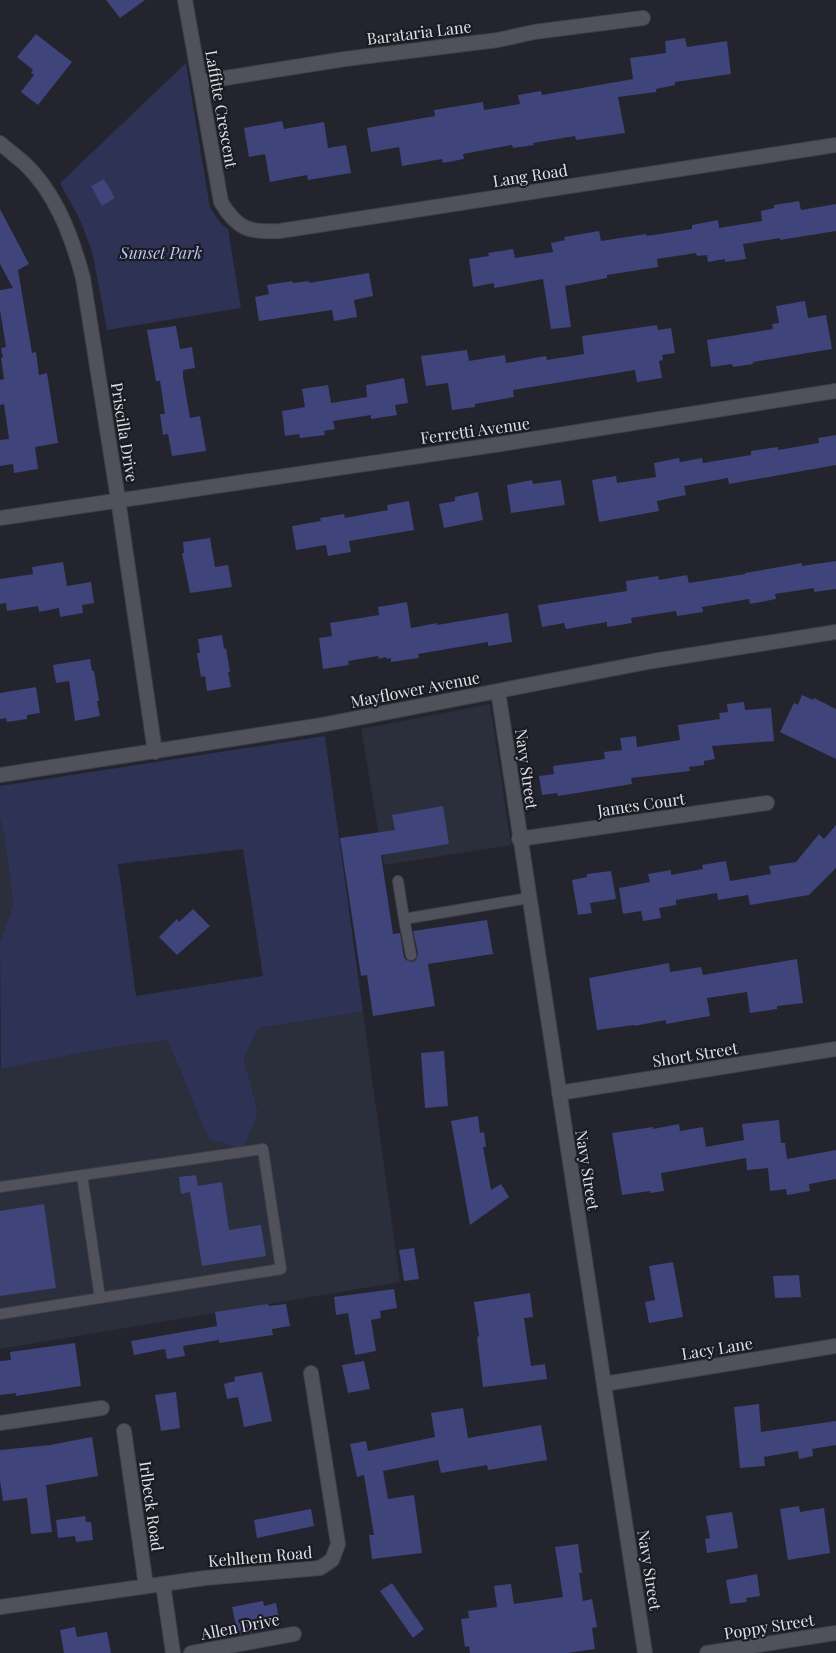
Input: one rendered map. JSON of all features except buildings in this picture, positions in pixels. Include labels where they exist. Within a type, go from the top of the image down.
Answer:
[{"type":"street","name":"Laffitte Crescent","points":[[185,0],[221,202],[233,220]]},
{"type":"street","name":"Barataria Lane","points":[[200,82],[345,59],[498,40],[534,32],[643,18]]},
{"type":"street","name":"Priscilla Drive","points":[[0,143],[25,164],[45,189],[61,214],[75,249],[83,278],[155,752]]},
{"type":"street","name":"Lang Road","points":[[233,220],[240,226],[259,232],[280,231],[836,145]]},
{"type":"street","name":"Ferretti Avenue","points":[[0,518],[118,499],[500,444],[836,391]]},
{"type":"street","name":"Mayflower Avenue","points":[[0,775],[316,726],[643,663],[836,632]]},
{"type":"street","name":"Navy Street","points":[[498,691],[528,898],[645,1653]]},
{"type":"street","name":"James Court","points":[[520,839],[767,803]]},
{"type":"street","name":"Short Street","points":[[559,1093],[836,1049]]},
{"type":"street","name":"Lacy Lane","points":[[604,1384],[836,1346]]},
{"type":"street","name":"Kehlhem Road","points":[[0,1607],[204,1578],[320,1568],[332,1560],[338,1544],[311,1373]]},
{"type":"street","points":[[0,1423],[102,1408]]},
{"type":"street","name":"Irlbeck Road","points":[[124,1431],[146,1586]]},
{"type":"street","points":[[163,1584],[173,1653]]},
{"type":"street","name":"Poppy Street","points":[[707,1653],[836,1633]]},
{"type":"street","name":"Allen Drive","points":[[191,1653],[294,1634]]},
{"type":"lane","points":[[398,881],[411,955]]},
{"type":"lane","points":[[404,919],[528,898]]},
{"type":"lane","points":[[0,1187],[263,1149],[281,1269],[0,1314]]},
{"type":"lane","points":[[82,1175],[100,1298]]},
{"type":"shaded area","points":[[490,704],[511,845],[384,865],[361,729]]},
{"type":"shaded area","points":[[0,819],[5,840],[13,905],[0,942]]},
{"type":"shaded area","points":[[363,1012],[400,1282],[0,1349],[0,1064],[1,1069],[96,1050],[167,1040],[187,1088],[258,1112],[244,1058],[258,1028]]},
{"type":"green space","name":"Sunset Park","points":[[186,63],[210,208],[221,224],[228,229],[241,308],[107,330],[92,251],[81,222],[60,183]]},
{"type":"green space","points":[[325,736],[363,1012],[258,1028],[244,1058],[258,1112],[243,1149],[209,1139],[167,1040],[96,1050],[1,1069],[0,942],[13,905],[5,840],[0,819],[0,786]],"holes":[[[243,849],[263,976],[136,996],[118,864]]]}]
